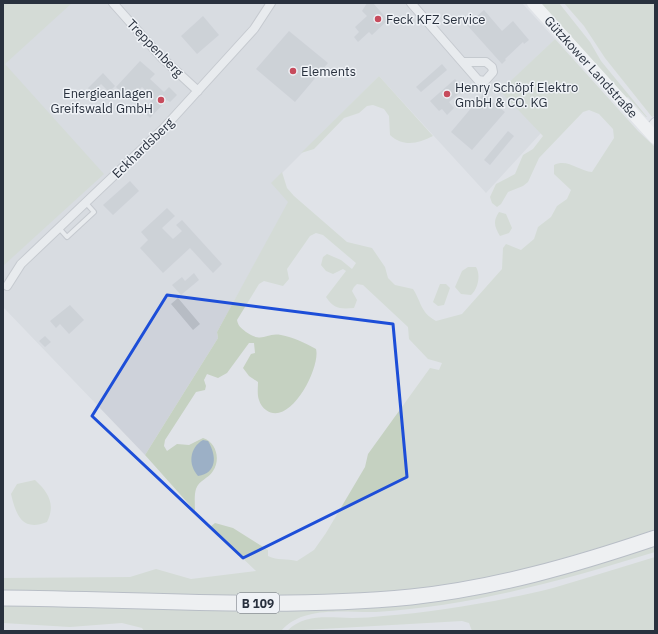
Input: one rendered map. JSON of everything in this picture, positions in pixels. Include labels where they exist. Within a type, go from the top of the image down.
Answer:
[{"type":"highway","points":[[614,552],[655,531]]},
{"type":"highway","name":"B 109","points":[[3,598],[281,603],[411,597],[535,575],[614,552],[655,538]]},
{"type":"main road","name":"Gützkower Landstraße","points":[[533,3],[653,130]]},
{"type":"street","name":"Treppenberg","points":[[113,3],[161,57],[198,91]]},
{"type":"street","name":"Eckhardsberg","points":[[7,286],[21,264],[163,129],[254,29],[271,3]]},
{"type":"street","points":[[411,3],[463,62]]},
{"type":"lane","points":[[59,228],[67,237],[94,212],[86,203]]},
{"type":"highlighted area","points":[[167,295],[393,324],[407,477],[243,558],[92,416]]},
{"type":"shaded area","points":[[3,3],[522,3],[555,39],[501,91],[541,133],[486,193],[379,76],[272,183],[289,202],[217,332],[218,338],[145,455],[3,307]]},
{"type":"green space","points":[[3,3],[72,3],[5,64],[104,174],[3,266]]},
{"type":"green space","points":[[540,3],[559,3],[590,42],[601,61],[647,117],[628,97],[626,98]]},
{"type":"green space","points":[[564,3],[655,3],[654,116],[652,117],[605,58],[584,26]]},
{"type":"green space","points":[[555,39],[638,131],[655,147],[655,529],[635,537],[534,567],[510,576],[447,587],[303,598],[3,593],[3,578],[130,577],[156,569],[191,579],[256,571],[210,527],[215,523],[233,528],[268,550],[268,556],[272,558],[297,561],[314,550],[326,533],[365,467],[368,454],[430,368],[439,370],[442,363],[428,359],[409,339],[408,327],[363,285],[357,284],[352,291],[357,300],[354,308],[338,307],[329,301],[326,297],[346,271],[343,269],[333,274],[326,271],[321,265],[323,257],[327,254],[341,260],[352,269],[356,263],[323,235],[316,233],[310,236],[287,269],[289,279],[283,286],[264,281],[259,284],[237,320],[241,328],[257,337],[272,335],[285,336],[299,340],[316,349],[314,369],[302,393],[294,403],[285,411],[275,413],[266,410],[262,406],[258,396],[258,382],[249,376],[243,368],[251,354],[255,353],[254,343],[249,343],[227,373],[218,378],[207,374],[204,380],[206,386],[205,390],[196,392],[165,440],[164,446],[167,451],[177,444],[189,445],[203,438],[214,447],[217,461],[209,476],[197,486],[195,511],[145,455],[218,338],[217,332],[288,202],[271,183],[282,172],[287,188],[294,196],[347,242],[372,248],[385,267],[388,278],[395,285],[413,289],[424,311],[431,318],[436,321],[462,314],[502,269],[503,248],[506,244],[521,250],[534,239],[538,227],[551,217],[557,206],[567,199],[571,190],[554,174],[554,165],[564,163],[592,172],[614,138],[613,129],[599,114],[589,110],[583,112],[539,158],[528,182],[523,186],[508,192],[501,204],[497,207],[492,203],[490,197],[496,184],[515,174],[523,155],[533,149],[543,136],[500,91]]},
{"type":"green space","points":[[379,76],[433,136],[422,141],[411,143],[405,143],[395,139],[390,135],[389,116],[384,109],[373,105],[367,106],[359,113],[344,118],[314,149],[301,153]]},
{"type":"green space","points":[[499,212],[506,214],[512,228],[509,233],[500,236],[495,224]]},
{"type":"green space","points":[[468,267],[476,267],[478,270],[477,286],[471,295],[461,294],[455,287],[462,271]]},
{"type":"green space","points":[[440,284],[446,284],[450,288],[444,305],[438,306],[433,302]]},
{"type":"green space","points":[[35,480],[47,494],[51,504],[51,510],[47,522],[32,525],[26,523],[18,515],[11,494],[17,484]]},
{"type":"green space","points":[[655,543],[655,552],[552,582],[482,598],[412,609],[376,612],[326,612],[313,614],[301,617],[290,623],[281,631],[144,631],[142,628],[122,623],[70,627],[3,623],[3,602],[386,603]]},
{"type":"green space","points":[[655,557],[655,631],[472,631],[469,623],[462,621],[287,631],[294,625],[309,619],[326,617],[364,618],[403,614],[446,609],[512,597],[553,588]]},
{"type":"water","points":[[203,440],[208,441],[211,447],[214,463],[209,471],[198,476],[191,462],[195,447]]},
{"type":"building","points":[[367,3],[373,3],[388,20],[372,35],[369,32],[358,42],[354,37],[359,32],[355,27],[367,16],[362,11]]},
{"type":"building","points":[[484,10],[502,31],[513,21],[529,40],[524,44],[523,42],[505,59],[506,60],[502,64],[467,25]]},
{"type":"building","points":[[203,16],[219,35],[197,54],[181,36]]},
{"type":"building","points":[[289,31],[328,63],[295,102],[256,69]]},
{"type":"building","points":[[140,61],[155,74],[150,79],[164,92],[169,87],[177,95],[170,102],[167,100],[150,118],[142,110],[154,98],[142,87],[129,100],[116,87]]},
{"type":"building","points":[[442,64],[447,70],[421,92],[416,87]]},
{"type":"building","points":[[103,73],[115,86],[109,92],[101,84],[92,93],[88,88]]},
{"type":"building","points":[[455,79],[464,89],[449,102],[454,108],[447,115],[442,109],[439,111],[430,101]]},
{"type":"building","points":[[483,94],[505,112],[472,150],[451,132]]},
{"type":"building","points":[[508,131],[514,136],[490,165],[484,160]]},
{"type":"building","points":[[130,181],[139,191],[113,215],[103,205]]},
{"type":"building","points":[[167,208],[175,216],[162,228],[173,239],[182,231],[176,225],[182,220],[222,264],[213,273],[190,248],[163,273],[140,248],[148,240],[141,232]]},
{"type":"building","points":[[194,273],[199,280],[181,295],[172,285],[182,277],[185,281]]},
{"type":"building","points":[[178,298],[200,324],[193,330],[171,304]]},
{"type":"building","points":[[70,305],[84,320],[69,334],[60,324],[56,328],[50,321]]},
{"type":"building","points":[[45,336],[51,342],[45,347],[39,341]]},
{"type":"place","name":"Feck KFZ Service","points":[[378,19]]},
{"type":"place","name":"Elements","points":[[293,71]]},
{"type":"place","name":"Henry Schöpf Elektro GmbH & CO. KG","points":[[447,94]]},
{"type":"place","name":"Energieanlagen Greifswald GmbH","points":[[161,100]]}]
